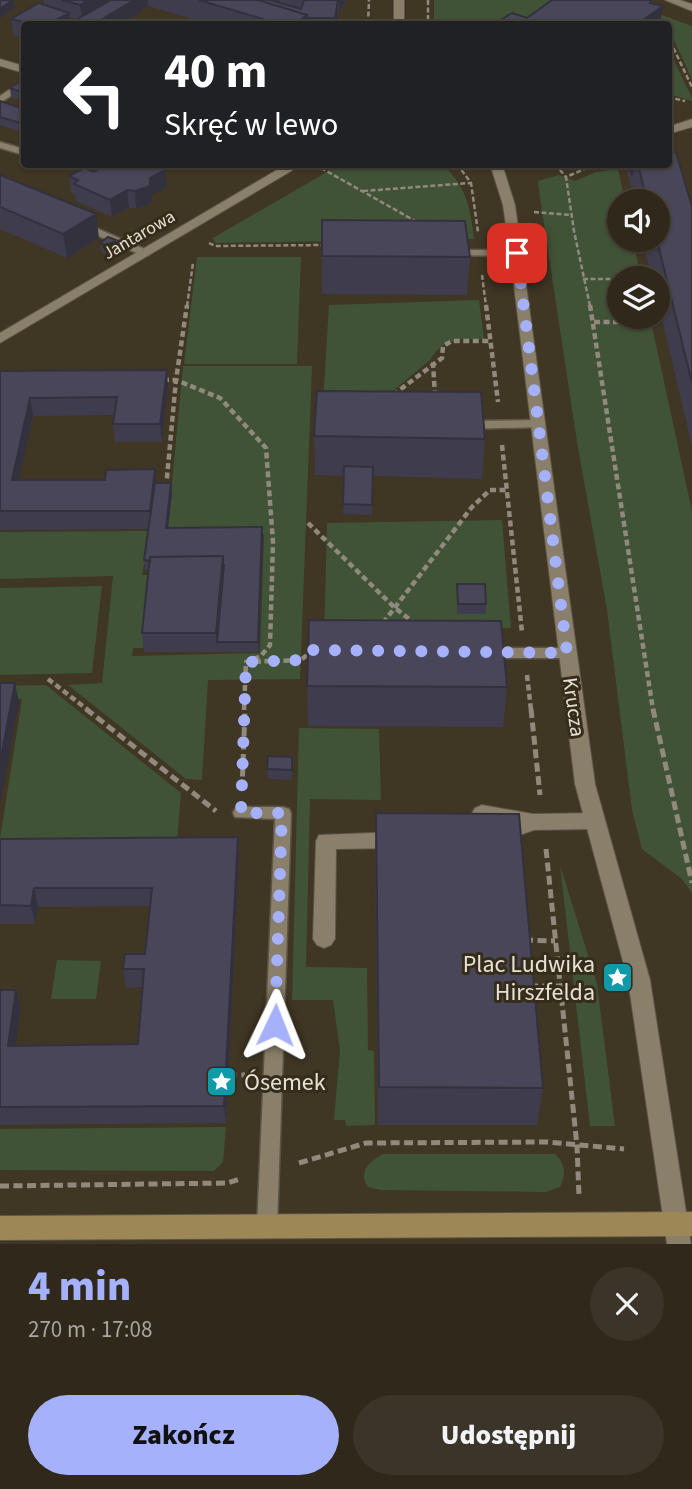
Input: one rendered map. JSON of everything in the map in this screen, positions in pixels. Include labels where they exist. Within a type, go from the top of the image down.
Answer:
[{"type":"main road","points":[[0,1228],[682,1230]]},
{"type":"street","points":[[399,0],[399,21]]},
{"type":"street","points":[[670,0],[692,8]]},
{"type":"street","points":[[0,62],[21,69]]},
{"type":"street","points":[[672,130],[692,123]]},
{"type":"street","name":"Jantarowa","points":[[0,340],[290,168]]},
{"type":"street","name":"Krucza","points":[[497,168],[509,205],[517,253],[585,784],[639,980],[682,1230]]},
{"type":"street","points":[[482,813],[533,822],[594,821]]},
{"type":"street","points":[[484,840],[533,822]]},
{"type":"street","points":[[324,939],[326,841],[420,840]]},
{"type":"lane","points":[[0,101],[21,85]]},
{"type":"lane","points":[[0,101],[12,106]]},
{"type":"lane","points":[[0,145],[21,151]]},
{"type":"lane","points":[[68,219],[145,253]]},
{"type":"lane","points":[[441,253],[517,253]]},
{"type":"lane","points":[[439,425],[538,424]]},
{"type":"lane","points":[[477,653],[567,653]]},
{"type":"lane","points":[[241,813],[282,813],[267,1228]]},
{"type":"path","points":[[368,21],[369,0]]},
{"type":"path","points":[[428,0],[428,21]]},
{"type":"path","points":[[672,45],[692,87]]},
{"type":"path","points":[[321,168],[422,225]]},
{"type":"path","points":[[460,168],[471,183],[505,473]]},
{"type":"path","points":[[558,168],[566,177],[583,279],[594,321],[656,730],[692,883]]},
{"type":"path","points":[[566,177],[587,168]]},
{"type":"path","points":[[361,192],[471,183]]},
{"type":"path","points":[[475,212],[487,212]]},
{"type":"path","points":[[534,212],[571,215]]},
{"type":"path","points":[[201,240],[215,246],[335,245]]},
{"type":"path","points":[[166,490],[176,380],[193,263]]},
{"type":"path","points":[[583,279],[607,279]]},
{"type":"path","points":[[594,321],[607,321]]},
{"type":"path","points":[[391,397],[433,362],[442,358],[443,346],[452,341],[490,341]]},
{"type":"path","points":[[433,362],[435,425],[439,425]]},
{"type":"path","points":[[162,380],[176,380],[220,398],[266,448],[273,542],[270,645],[261,656],[246,662]]},
{"type":"path","points":[[378,629],[472,508],[490,490],[507,490]]},
{"type":"path","points":[[308,523],[395,608],[414,623]]},
{"type":"path","points":[[246,662],[301,660],[313,650]]},
{"type":"path","points":[[48,679],[213,811],[241,813],[246,662]]},
{"type":"path","points":[[522,940],[555,941]]},
{"type":"path","points":[[526,986],[559,986]]},
{"type":"path","points":[[579,1202],[577,1146],[624,1149]]},
{"type":"green space","points":[[434,0],[562,0],[524,21],[434,20]]},
{"type":"green space","points":[[656,13],[692,26],[692,79],[672,36],[672,21],[658,21],[651,16]]},
{"type":"green space","points":[[672,56],[692,98],[692,101],[672,95]]},
{"type":"green space","points":[[334,168],[446,168],[457,181],[466,198],[474,239],[215,243],[213,238]]},
{"type":"green space","points":[[618,169],[622,189],[607,189],[607,252],[636,252],[638,266],[607,266],[607,329],[653,329],[692,511],[692,893],[682,879],[642,849],[632,810],[607,610],[577,442],[539,191],[538,181],[559,175],[575,181],[596,172]]},
{"type":"green space","points":[[197,257],[301,257],[297,364],[184,364]]},
{"type":"green space","points":[[479,300],[484,339],[447,343],[359,419],[322,419],[329,305]]},
{"type":"green space","points":[[183,366],[312,366],[300,679],[208,680],[202,780],[186,779],[68,685],[102,683],[113,576],[0,579],[0,532],[150,531],[142,575],[151,575],[143,648],[133,648],[132,656],[260,653],[264,535],[167,536]]},
{"type":"green space","points":[[502,520],[511,628],[449,629],[324,641],[327,523]]},
{"type":"green space","points":[[102,586],[92,673],[0,675],[0,588]]},
{"type":"green space","points":[[46,685],[181,793],[176,853],[0,839],[22,699],[0,698],[0,686]]},
{"type":"green space","points":[[299,728],[379,729],[381,800],[310,799],[306,967],[367,968],[368,1050],[374,1051],[375,1125],[346,1126],[345,1120],[334,1120],[340,1050],[333,1000],[292,1000]]},
{"type":"green space","points":[[560,865],[597,984],[615,1126],[590,1126]]},
{"type":"green space","points":[[57,960],[101,961],[96,999],[51,999]]},
{"type":"green space","points":[[226,1127],[223,1162],[214,1171],[0,1170],[0,1129]]},
{"type":"green space","points":[[383,1154],[555,1154],[564,1173],[560,1187],[546,1192],[380,1190],[368,1187],[364,1172]]},
{"type":"building","points":[[0,0],[13,0],[0,9]]},
{"type":"building","points":[[62,0],[88,0],[80,5]]},
{"type":"building","points":[[111,0],[134,0],[99,21],[74,21]]},
{"type":"building","points":[[199,0],[258,0],[307,15],[299,21],[260,21],[263,19]]},
{"type":"building","points":[[258,0],[270,0],[301,9],[304,0],[338,0],[335,18],[307,18],[307,15]]},
{"type":"building","points":[[552,0],[651,0],[650,3],[663,6],[641,21],[499,21],[512,13],[527,18]]},
{"type":"building","points":[[39,3],[69,13],[54,21],[11,19]]},
{"type":"building","points":[[21,81],[21,92],[10,88]]},
{"type":"building","points":[[0,101],[21,108],[21,123],[0,117]]},
{"type":"building","points":[[672,152],[676,152],[692,207],[692,383],[670,293],[670,266],[663,266],[660,252],[670,252],[670,189],[644,189],[639,168],[672,168]]},
{"type":"building","points":[[84,168],[94,172],[100,168],[165,170],[150,178],[150,186],[135,191],[127,190],[110,200],[74,184],[78,180],[69,176]]},
{"type":"building","points":[[0,175],[96,214],[63,234],[0,207]]},
{"type":"building","points":[[322,220],[465,221],[470,257],[322,256]]},
{"type":"building","points":[[108,237],[116,240],[106,246],[100,243]]},
{"type":"building","points":[[167,370],[160,424],[113,424],[117,397],[30,398],[12,480],[105,480],[106,470],[155,469],[150,511],[0,511],[0,371]]},
{"type":"building","points":[[317,391],[481,392],[485,439],[314,436]]},
{"type":"building","points":[[344,466],[373,467],[372,505],[343,504]]},
{"type":"building","points":[[155,483],[171,483],[166,528],[262,527],[258,642],[217,642],[223,556],[150,557],[150,561],[144,560]]},
{"type":"building","points":[[223,556],[216,633],[142,633],[150,557]]},
{"type":"building","points":[[457,584],[485,584],[486,604],[458,604]]},
{"type":"building","points":[[309,620],[501,621],[507,687],[307,686]]},
{"type":"building","points":[[0,683],[15,683],[0,763]]},
{"type":"building","points":[[268,756],[292,757],[292,770],[267,769]]},
{"type":"building","points":[[376,813],[519,814],[543,1088],[379,1087]]},
{"type":"building","points":[[238,837],[224,1106],[0,1107],[0,990],[16,990],[8,1046],[138,1044],[144,969],[123,969],[125,954],[145,954],[152,888],[34,888],[31,906],[0,905],[0,839]]},
{"type":"place","name":"Plac Ludwika Hirszfelda","points":[[618,978]]},
{"type":"place","name":"Ósemek","points":[[221,1082]]},
{"type":"route","points":[[275,1025],[282,813],[241,813],[246,662],[301,660],[313,650],[567,653],[517,253]]}]
